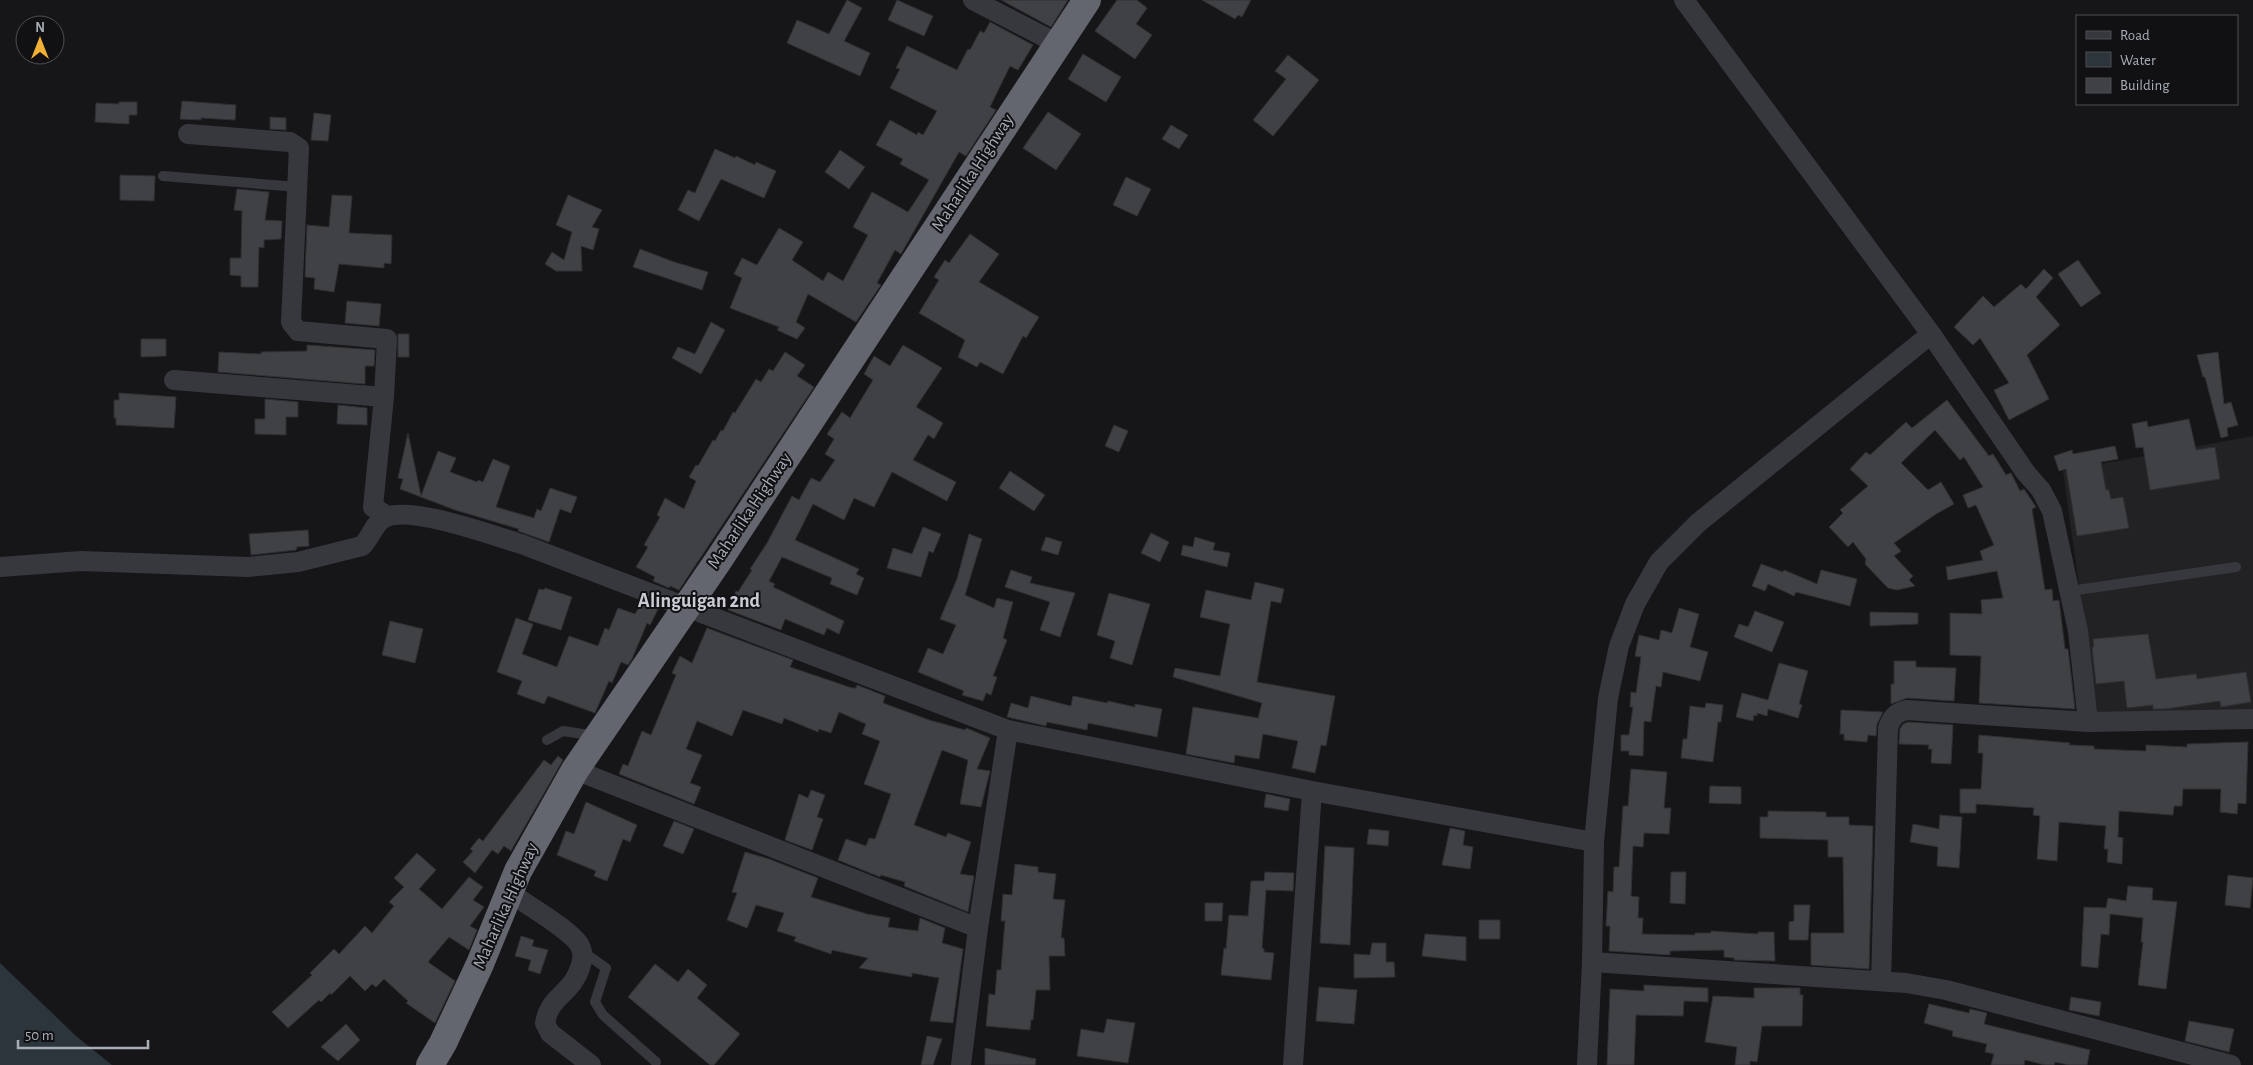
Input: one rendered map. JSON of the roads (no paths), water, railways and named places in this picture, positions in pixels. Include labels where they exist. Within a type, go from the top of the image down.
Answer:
[{"type":"highway","name":"Maharlika Highway","points":[[430,1065],[444,1043],[480,964],[518,871],[575,770],[718,561],[1087,0]]},
{"type":"street","points":[[973,0],[1058,44]]},
{"type":"street","points":[[1684,0],[1931,334],[2026,473],[2041,490],[2052,512],[2070,591],[2078,632],[2088,722]]},
{"type":"street","points":[[188,134],[290,142],[299,148],[291,322],[298,331],[387,339],[384,397],[373,506],[387,516]]},
{"type":"street","points":[[1587,1065],[1592,962],[1594,842],[1608,698],[1619,646],[1635,604],[1659,562],[1698,523],[1931,334]]},
{"type":"street","points":[[174,380],[384,397]]},
{"type":"street","points":[[0,566],[81,561],[248,567],[298,562],[362,546],[380,520],[387,516],[411,516],[455,524],[524,545],[1008,730],[1312,792],[1594,842]]},
{"type":"street","points":[[1880,981],[1888,728],[1892,718],[1897,713],[1906,710],[2088,722],[2253,719]]},
{"type":"street","points":[[961,1065],[978,928],[1008,730]]},
{"type":"street","points":[[575,770],[978,928]]},
{"type":"street","points":[[1293,1065],[1312,792]]},
{"type":"street","points":[[509,892],[571,934],[580,943],[582,966],[572,983],[550,1005],[545,1023],[550,1033],[592,1065]]},
{"type":"street","points":[[1592,962],[1906,983],[1946,990],[2231,1065]]},
{"type":"lane","points":[[163,176],[298,187]]},
{"type":"lane","points":[[2070,591],[2236,567]]},
{"type":"lane","points":[[547,740],[563,731],[598,736]]},
{"type":"lane","points":[[582,951],[606,968],[595,1002],[603,1015],[656,1062]]},
{"type":"water","points":[[0,963],[76,1036],[112,1065],[0,1065]]},
{"type":"district","name":"Alinguigan 2nd","points":[[699,601]]}]
